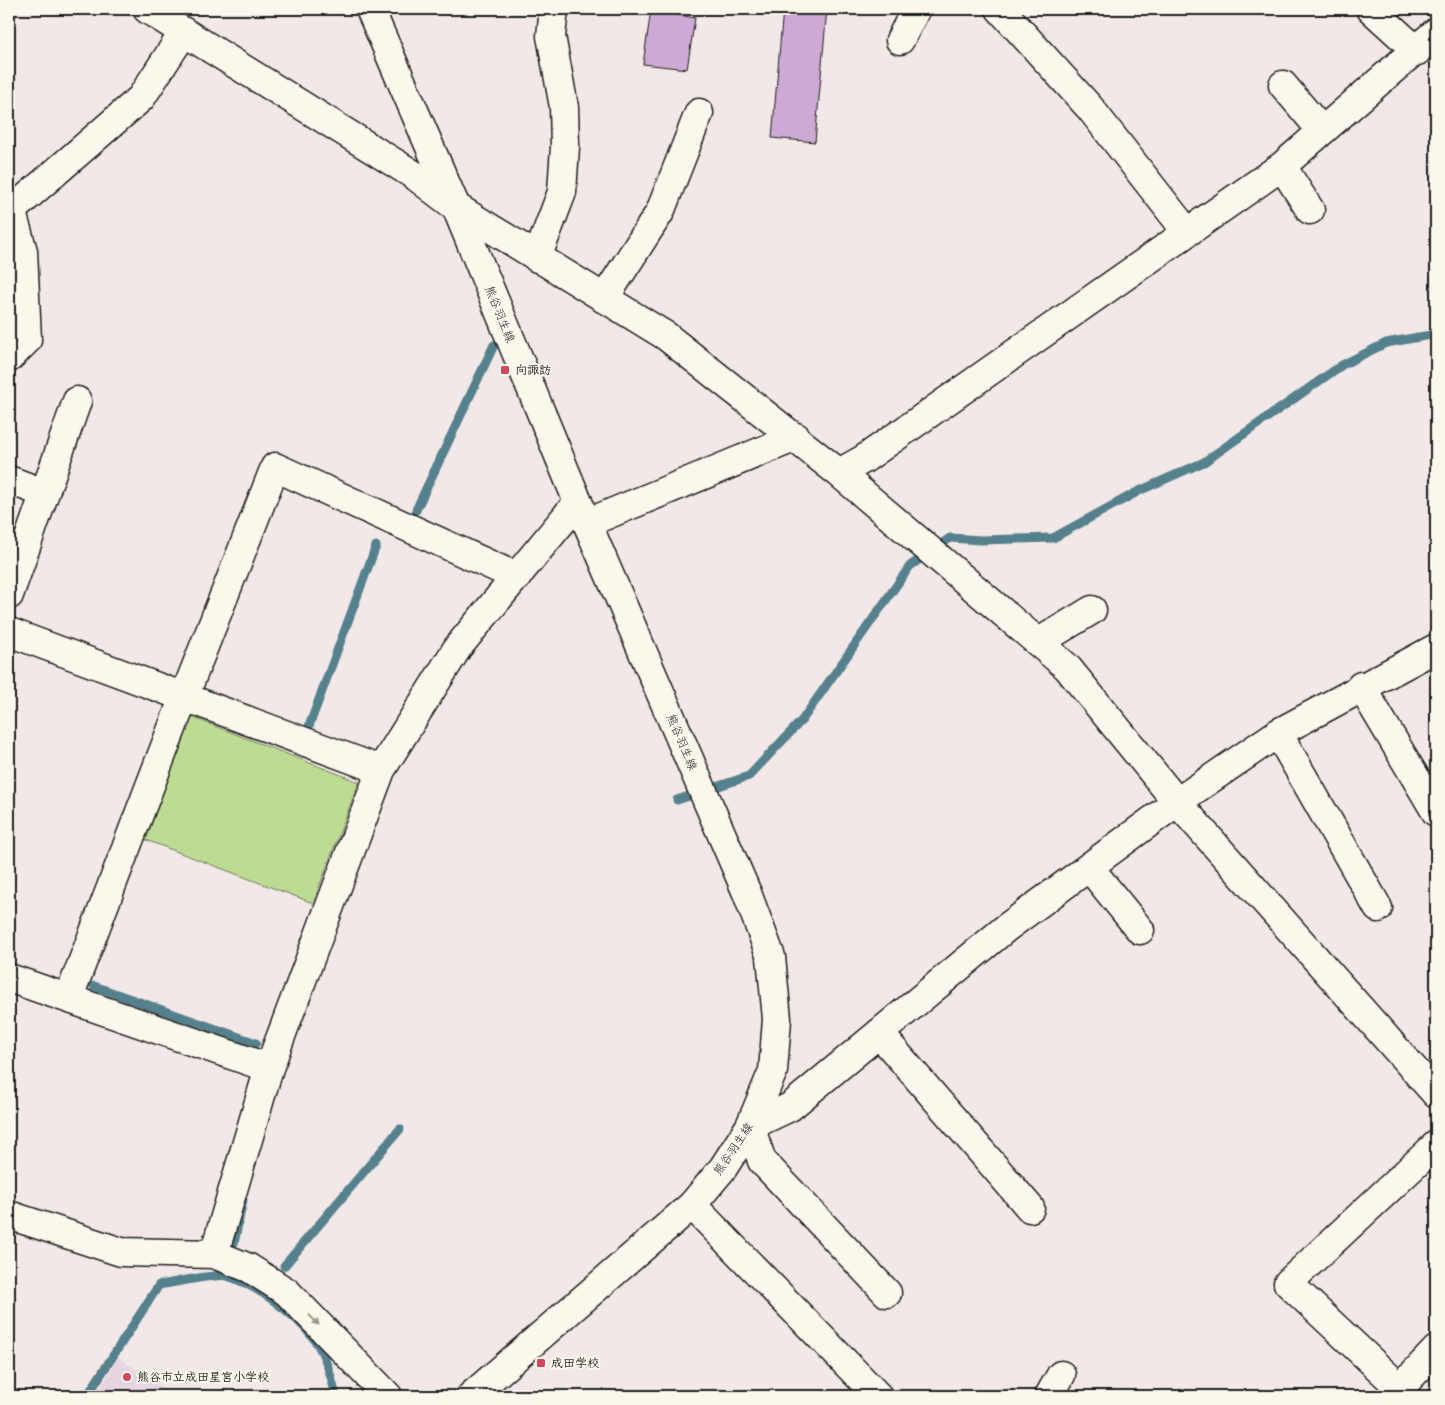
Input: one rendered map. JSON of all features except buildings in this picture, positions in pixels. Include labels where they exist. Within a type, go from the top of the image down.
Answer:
[{"type":"street","points":[[147,9],[414,175],[456,207],[666,336],[796,437],[839,473],[1067,667],[1176,802],[1436,1094]]},
{"type":"street","name":"熊谷羽生線","points":[[370,9],[456,207],[583,513],[747,893],[771,957],[777,1019],[772,1071],[750,1126],[723,1168],[692,1206],[471,1396]]},
{"type":"street","points":[[537,258],[562,192],[566,147],[564,107],[550,36],[554,9]]},
{"type":"street","points":[[900,40],[916,9]]},
{"type":"street","points":[[1000,9],[1090,108],[1187,232]]},
{"type":"street","points":[[1371,9],[1417,51]]},
{"type":"street","points":[[9,358],[27,340],[22,251],[10,206],[141,98],[184,32]]},
{"type":"street","points":[[839,473],[864,459],[1282,166],[1417,51],[1436,32]]},
{"type":"street","points":[[1284,85],[1322,131]]},
{"type":"street","points":[[604,299],[660,212],[699,113]]},
{"type":"street","points":[[1282,166],[1310,210]]},
{"type":"street","points":[[9,595],[77,401]]},
{"type":"street","points":[[214,1254],[269,1068],[381,770],[458,647],[517,577],[583,513],[796,437]]},
{"type":"street","points":[[69,997],[275,467],[517,577]]},
{"type":"street","points":[[9,480],[44,493]]},
{"type":"street","points":[[1039,642],[1092,610]]},
{"type":"street","points":[[9,632],[381,770]]},
{"type":"street","points":[[888,1293],[762,1161],[750,1126],[790,1107],[1006,928],[1176,802],[1278,733],[1362,686],[1436,648]]},
{"type":"street","points":[[1362,686],[1436,812]]},
{"type":"street","points":[[1278,733],[1378,908]]},
{"type":"street","points":[[1089,867],[1140,930]]},
{"type":"street","points":[[9,978],[69,997],[269,1068]]},
{"type":"street","points":[[879,1033],[1030,1208]]},
{"type":"street","points":[[1436,1145],[1288,1282],[1398,1392],[1436,1350]]},
{"type":"street","points":[[692,1206],[878,1396]]},
{"type":"street","points":[[9,1216],[121,1252],[214,1254],[249,1268],[287,1292],[388,1396]]},
{"type":"shaded area","name":"熊谷市立成田星宮小学校","points":[[118,1357],[174,1396],[96,1396]]},
{"type":"green space","points":[[189,716],[359,782],[313,903],[146,840]]},
{"type":"waterway","points":[[677,800],[749,776],[802,720],[910,566],[950,538],[981,540],[1053,538],[1139,491],[1204,462],[1342,365],[1386,343],[1436,334]]},
{"type":"waterway","points":[[416,510],[494,345]]},
{"type":"waterway","points":[[305,737],[376,546]]},
{"type":"waterway","points":[[94,986],[256,1043]]},
{"type":"waterway","points":[[284,1266],[400,1129]]},
{"type":"waterway","points":[[234,1243],[243,1200]]},
{"type":"waterway","points":[[87,1396],[159,1285],[222,1275],[239,1280],[263,1293],[286,1310],[306,1329],[322,1352],[336,1396]]},
{"type":"place","name":"向諏訪","points":[[505,370]]},
{"type":"place","name":"成田学校","points":[[541,1363]]},
{"type":"place","name":"熊谷市立成田星宮小学校","points":[[127,1377]]}]
